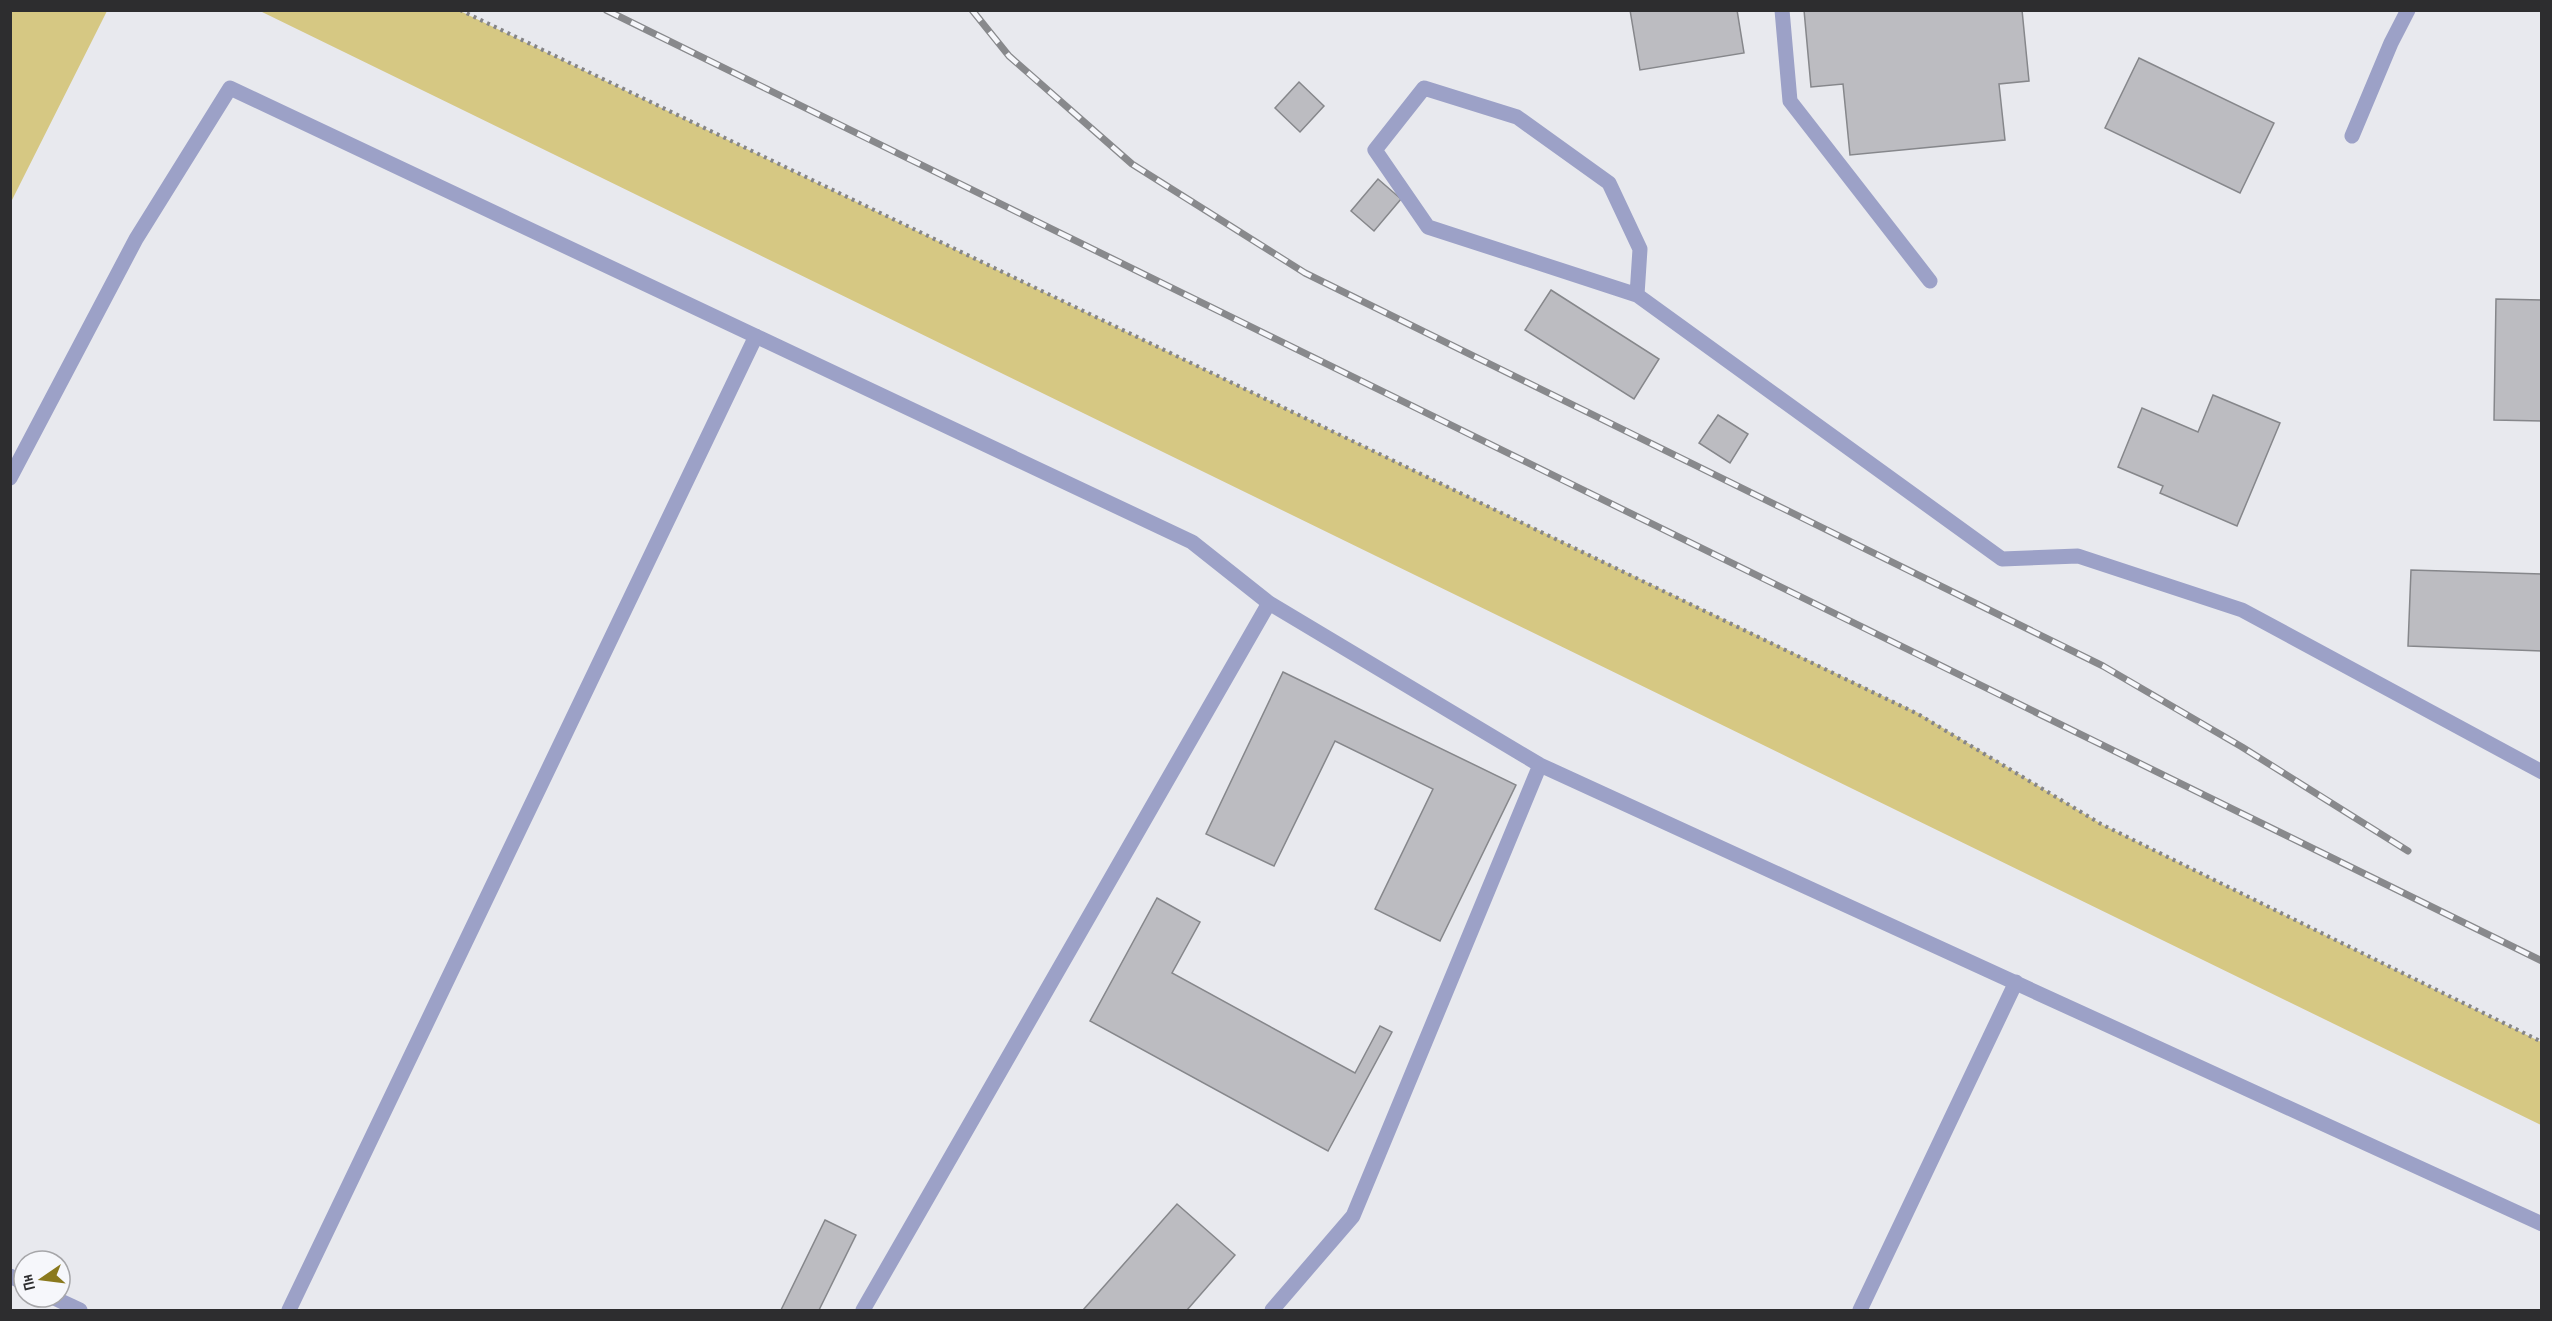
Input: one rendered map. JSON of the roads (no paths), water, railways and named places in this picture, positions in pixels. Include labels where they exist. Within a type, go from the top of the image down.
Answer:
[{"type":"lane","points":[[1782,10],[1790,101],[1930,281]]},
{"type":"lane","points":[[2352,136],[2391,43],[2408,10]]},
{"type":"lane","points":[[10,478],[136,239],[230,88],[1192,542],[1269,603],[1540,765],[2541,1224]]},
{"type":"lane","points":[[1637,295],[1640,249],[1609,183],[1517,117],[1424,88],[1375,150],[1428,227],[1637,295],[2002,559],[2078,556],[2242,610],[2541,772]]},
{"type":"lane","points":[[289,1311],[756,336]]},
{"type":"lane","points":[[863,1311],[1269,603]]},
{"type":"lane","points":[[1272,1311],[1353,1215],[1540,765]]},
{"type":"lane","points":[[1860,1311],[2016,982]]},
{"type":"railway","points":[[606,10],[2542,961]]},
{"type":"railway","points":[[972,10],[1009,56],[1132,164],[1305,273],[2103,666],[2242,747],[2408,851]]}]
